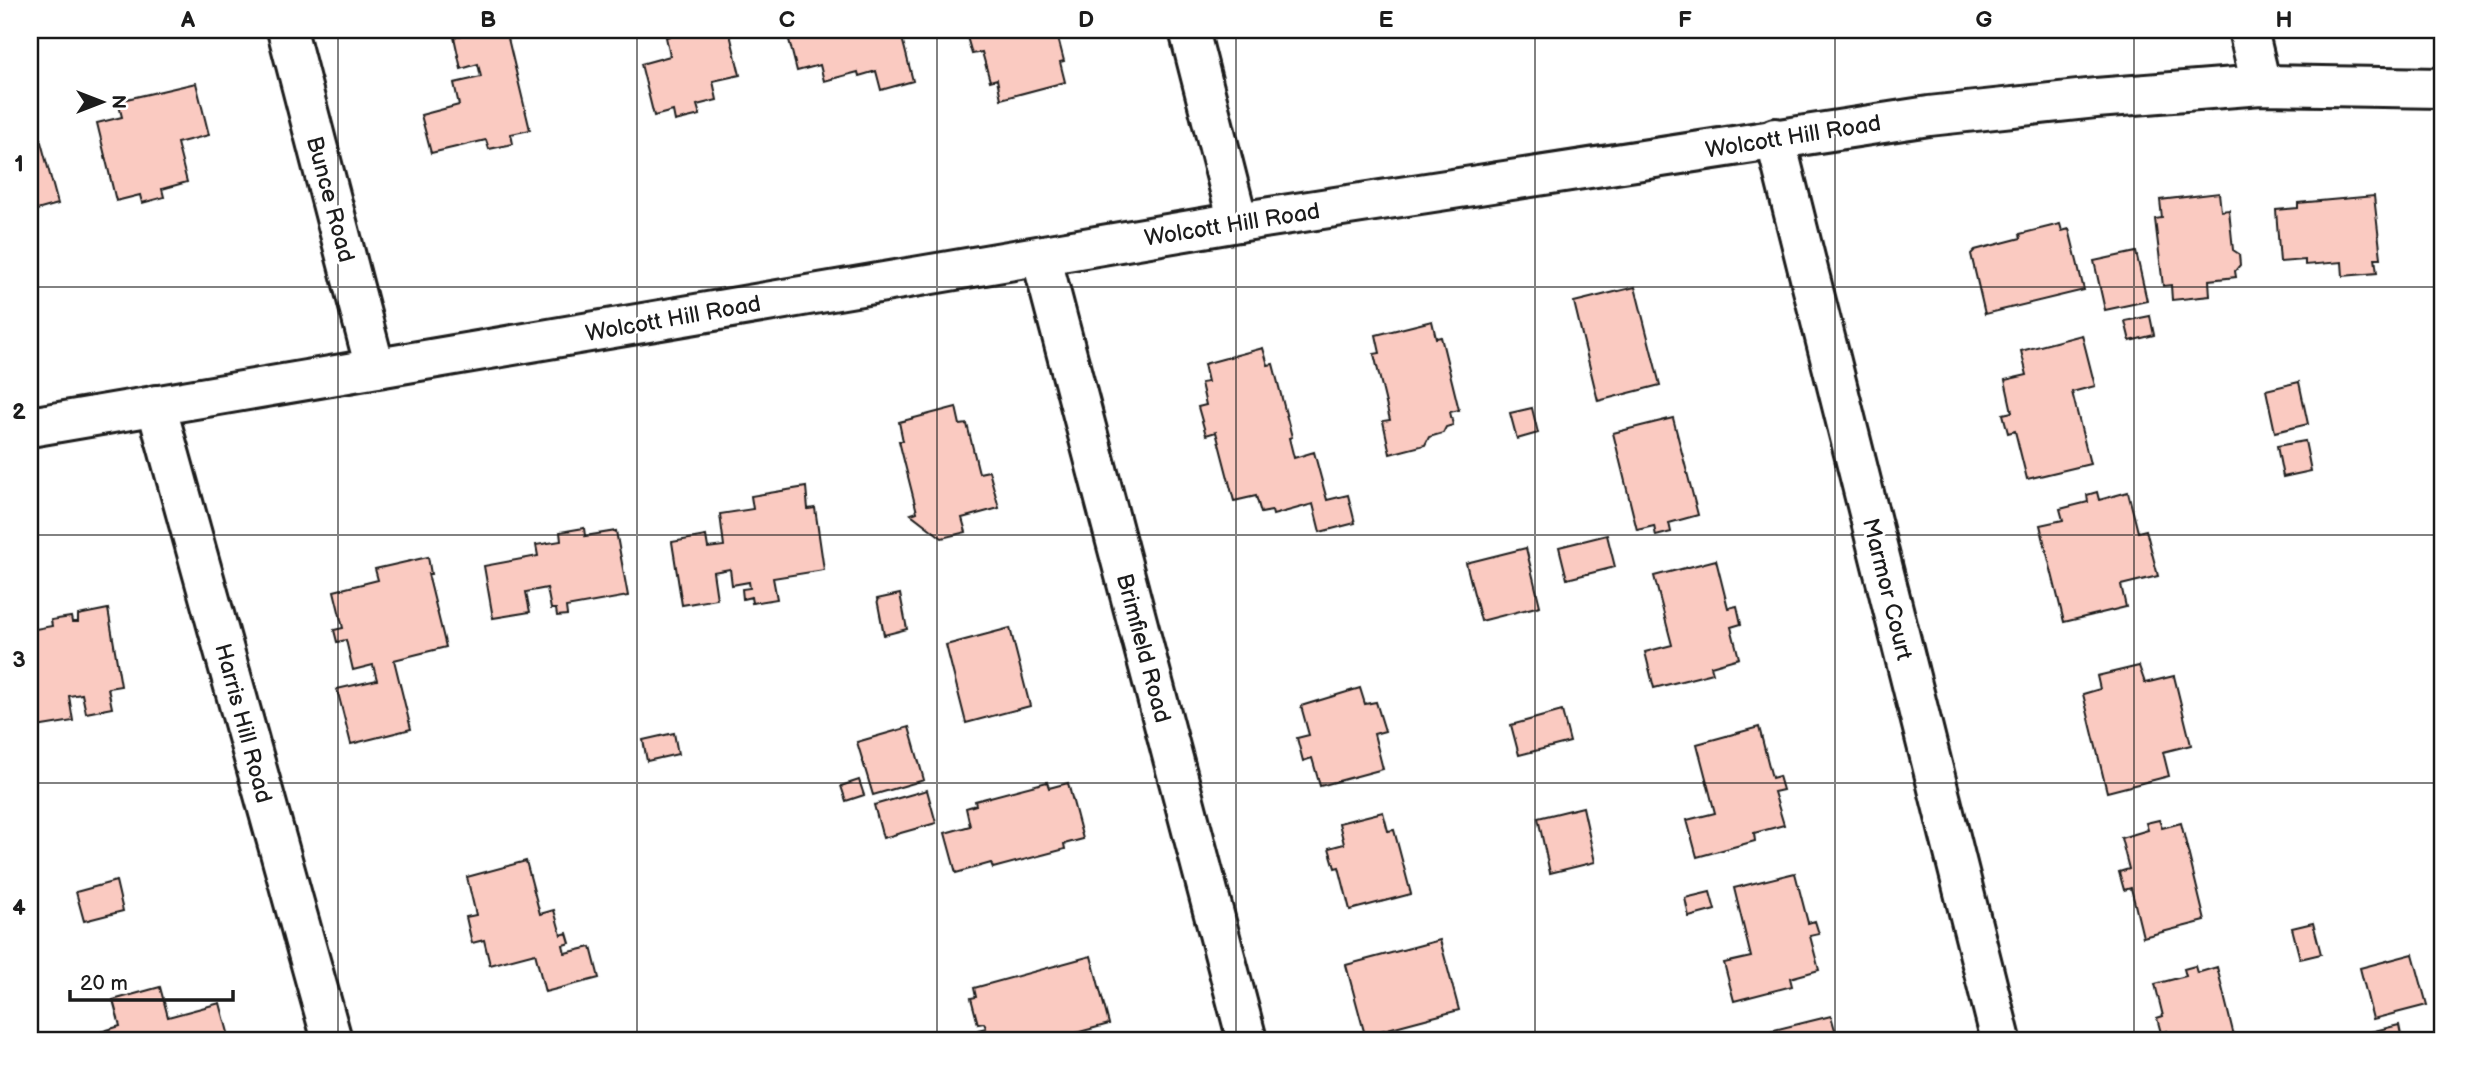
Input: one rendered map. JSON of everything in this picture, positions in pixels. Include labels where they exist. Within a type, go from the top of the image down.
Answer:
[{"type":"street","name":"Bunce Road","points":[[287,30],[375,368]]},
{"type":"street","points":[[1189,30],[1238,222]]},
{"type":"street","points":[[2248,30],[2261,85]]},
{"type":"street","name":"Wolcott Hill Road","points":[[30,427],[1238,222],[1775,138],[1971,111],[2261,85],[2442,88]]},
{"type":"street","name":"Marmor Court","points":[[1775,138],[2001,1040]]},
{"type":"street","name":"Brimfield Road","points":[[1041,256],[1247,1040]]},
{"type":"street","name":"Harris Hill Road","points":[[156,405],[332,1040]]},
{"type":"building","points":[[485,30],[506,30],[530,130],[511,134],[513,144],[489,149],[486,140],[431,153],[421,115],[459,105],[454,83],[481,77],[478,64],[461,69],[454,37]]},
{"type":"building","points":[[694,30],[729,30],[740,75],[713,81],[717,100],[697,105],[700,115],[675,121],[673,111],[654,116],[641,64],[670,56],[666,37]]},
{"type":"building","points":[[811,30],[900,30],[913,81],[881,90],[876,71],[859,76],[858,72],[824,81],[820,65],[797,71],[788,36]]},
{"type":"building","points":[[965,30],[1056,30],[1064,61],[1060,62],[1065,82],[1001,99],[997,79],[990,81],[982,52],[972,54]]},
{"type":"building","points":[[196,83],[209,135],[177,143],[187,182],[162,189],[164,197],[142,203],[140,195],[116,201],[97,123],[122,117],[118,101]]},
{"type":"building","points":[[30,118],[35,136],[39,135],[58,204],[30,212]]},
{"type":"building","points":[[2219,193],[2221,211],[2229,210],[2233,250],[2239,254],[2240,265],[2235,271],[2236,277],[2209,280],[2210,296],[2172,300],[2171,285],[2163,286],[2155,219],[2162,218],[2160,200]]},
{"type":"building","points":[[2374,196],[2381,258],[2375,258],[2377,273],[2343,276],[2342,262],[2305,265],[2305,260],[2280,262],[2276,210],[2298,208],[2298,203]]},
{"type":"building","points":[[2060,224],[2062,231],[2069,229],[2084,290],[1985,314],[1971,254],[1975,250],[2021,238],[2020,234]]},
{"type":"building","points":[[2136,252],[2147,301],[2105,310],[2094,261]]},
{"type":"building","points":[[1635,287],[1660,385],[1598,401],[1574,302]]},
{"type":"building","points":[[2150,316],[2154,335],[2130,341],[2125,321]]},
{"type":"building","points":[[1432,321],[1436,338],[1441,337],[1459,410],[1450,412],[1453,425],[1446,427],[1443,433],[1429,437],[1425,445],[1390,454],[1383,421],[1390,420],[1374,354],[1380,353],[1376,335]]},
{"type":"building","points":[[2082,335],[2095,386],[2072,392],[2090,464],[2027,479],[2015,431],[2008,433],[2003,414],[2012,412],[2005,380],[2027,375],[2021,351]]},
{"type":"building","points":[[1263,348],[1268,365],[1273,364],[1292,437],[1289,438],[1294,458],[1314,452],[1327,500],[1348,495],[1355,523],[1320,532],[1313,504],[1273,515],[1272,511],[1261,513],[1256,496],[1234,501],[1216,432],[1206,435],[1198,407],[1206,405],[1201,383],[1208,382],[1204,364]]},
{"type":"building","points":[[2299,382],[2308,424],[2275,432],[2266,390]]},
{"type":"building","points":[[956,407],[960,425],[967,424],[979,473],[989,471],[999,508],[962,518],[966,532],[942,538],[911,514],[917,512],[899,441],[903,441],[899,422]]},
{"type":"building","points":[[1532,408],[1538,433],[1517,439],[1510,413]]},
{"type":"building","points":[[1673,418],[1698,515],[1669,523],[1671,532],[1656,536],[1654,526],[1637,530],[1613,433]]},
{"type":"building","points":[[2305,441],[2311,471],[2283,477],[2277,446]]},
{"type":"building","points":[[806,487],[808,509],[815,508],[824,570],[773,578],[777,599],[752,603],[751,597],[743,599],[742,589],[750,588],[749,582],[732,585],[730,569],[713,572],[717,599],[682,605],[672,542],[706,536],[708,548],[724,546],[720,514],[753,509],[751,496]]},
{"type":"building","points":[[2097,492],[2099,500],[2128,492],[2138,532],[2146,530],[2158,576],[2121,585],[2126,607],[2064,622],[2040,525],[2063,520],[2060,509],[2088,502],[2087,495]]},
{"type":"building","points":[[584,528],[585,536],[616,531],[628,596],[566,607],[567,615],[557,616],[556,609],[551,609],[547,588],[526,592],[530,612],[493,618],[484,566],[538,556],[536,545],[561,541],[560,532]]},
{"type":"building","points":[[1607,535],[1615,567],[1567,579],[1559,547]]},
{"type":"building","points":[[1526,548],[1540,606],[1481,621],[1466,563]]},
{"type":"building","points":[[428,557],[431,574],[428,574],[446,647],[394,660],[411,729],[351,744],[337,689],[377,680],[373,665],[353,670],[346,640],[337,642],[334,630],[343,628],[334,591],[378,580],[375,569]]},
{"type":"building","points":[[1716,560],[1728,608],[1737,606],[1741,624],[1731,627],[1739,658],[1711,666],[1713,673],[1654,688],[1645,652],[1672,645],[1654,576]]},
{"type":"building","points":[[900,594],[907,629],[884,635],[877,599]]},
{"type":"building","points":[[108,609],[121,686],[108,688],[112,708],[86,713],[82,694],[69,696],[73,721],[30,728],[30,630],[52,626],[51,620],[71,617],[72,622],[78,622],[78,615]]},
{"type":"building","points":[[1010,628],[1030,706],[966,723],[946,645]]},
{"type":"building","points":[[2139,666],[2145,683],[2174,676],[2191,745],[2163,752],[2169,776],[2107,792],[2083,694],[2100,689],[2097,676]]},
{"type":"building","points":[[1360,688],[1365,704],[1376,702],[1385,731],[1374,734],[1383,769],[1320,786],[1312,758],[1303,761],[1297,738],[1309,735],[1301,706]]},
{"type":"building","points":[[1562,711],[1570,742],[1519,755],[1511,725]]},
{"type":"building","points":[[909,727],[924,780],[873,795],[857,742]]},
{"type":"building","points":[[1759,727],[1772,778],[1779,776],[1783,790],[1774,792],[1784,825],[1754,833],[1755,841],[1697,857],[1687,820],[1715,813],[1697,744]]},
{"type":"building","points":[[674,733],[678,754],[647,761],[643,740]]},
{"type":"building","points":[[859,780],[864,795],[846,801],[841,786]]},
{"type":"building","points":[[1047,782],[1049,788],[1068,783],[1083,839],[1064,844],[1065,849],[993,868],[991,863],[956,873],[945,833],[970,826],[966,808],[976,805],[975,801]]},
{"type":"building","points":[[927,790],[936,823],[883,838],[874,805]]},
{"type":"building","points":[[1583,807],[1595,862],[1550,873],[1538,818]]},
{"type":"building","points":[[1383,812],[1388,831],[1394,830],[1411,894],[1350,910],[1339,867],[1335,868],[1329,848],[1344,844],[1339,823]]},
{"type":"building","points":[[2159,820],[2162,828],[2181,823],[2205,921],[2143,937],[2131,888],[2124,890],[2119,872],[2129,869],[2121,838],[2148,830],[2146,823]]},
{"type":"building","points":[[526,861],[540,914],[554,910],[561,935],[567,933],[570,943],[563,945],[565,953],[591,947],[599,978],[545,992],[535,953],[490,965],[484,940],[472,943],[466,917],[476,915],[467,877]]},
{"type":"building","points":[[1795,873],[1808,923],[1815,921],[1819,934],[1810,936],[1819,970],[1790,978],[1792,986],[1734,1001],[1724,963],[1751,957],[1734,888]]},
{"type":"building","points":[[116,881],[123,911],[84,921],[76,892]]},
{"type":"building","points":[[1710,892],[1715,910],[1689,917],[1685,898]]},
{"type":"building","points":[[2313,923],[2321,954],[2300,959],[2292,928]]},
{"type":"building","points":[[1440,940],[1459,1010],[1365,1035],[1346,965]]},
{"type":"building","points":[[2413,954],[2427,1005],[2373,1019],[2360,968]]},
{"type":"building","points":[[1091,956],[1109,1024],[1050,1040],[974,1040],[979,1039],[978,1030],[986,1028],[984,1023],[978,1024],[971,998],[976,997],[974,988]]},
{"type":"building","points":[[2195,966],[2197,973],[2217,967],[2235,1040],[2169,1040],[2167,1031],[2161,1033],[2157,1018],[2163,1016],[2155,984],[2186,976],[2184,969]]},
{"type":"building","points":[[160,987],[168,1017],[220,1003],[230,1040],[99,1040],[97,1033],[120,1026],[113,1000]]},
{"type":"building","points":[[1831,1016],[1838,1040],[1772,1040],[1770,1031]]},
{"type":"building","points":[[2399,1025],[2402,1040],[2351,1040],[2350,1037]]}]
